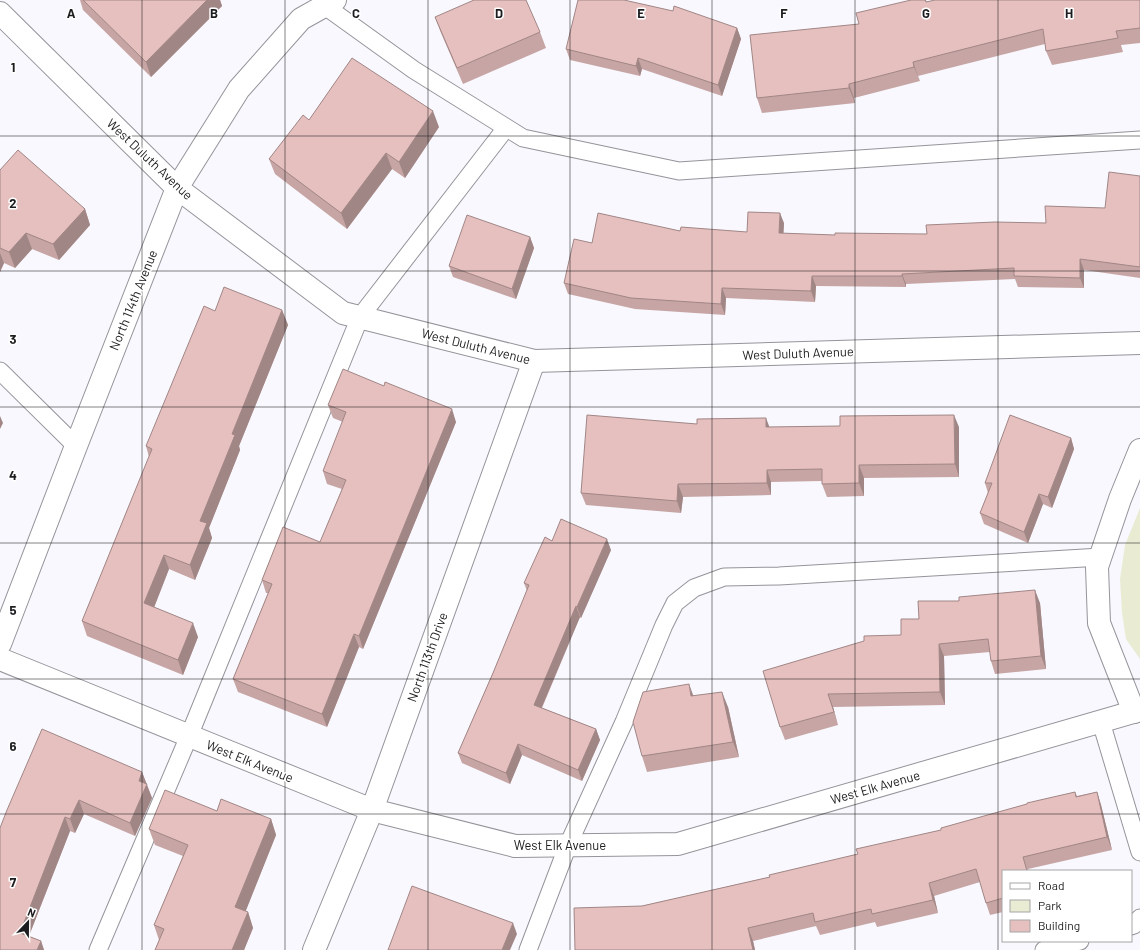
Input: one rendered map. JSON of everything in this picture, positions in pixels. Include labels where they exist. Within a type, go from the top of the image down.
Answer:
[{"type":"street","name":"North 114th Avenue","points":[[0,644],[76,446],[178,188],[239,89],[300,20],[330,3]]},
{"type":"street","name":"West Duluth Avenue","points":[[0,13],[178,188],[343,313],[534,361],[1140,343]]},
{"type":"street","name":"North 113th Drive","points":[[314,950],[372,810],[534,361]]},
{"type":"street","points":[[1137,711],[1099,623],[1097,566],[1120,499],[1140,450]]},
{"type":"street","name":"West Elk Avenue","points":[[0,659],[372,810],[515,846],[678,844],[1137,711]]},
{"type":"lane","points":[[330,3],[414,70],[523,138],[679,171],[1140,140]]},
{"type":"lane","points":[[98,950],[189,736],[360,317],[506,128]]},
{"type":"lane","points":[[0,371],[76,446]]},
{"type":"lane","points":[[528,950],[568,845],[624,722],[664,624],[675,603],[694,588],[724,577],[779,576],[1101,558]]},
{"type":"lane","points":[[1101,722],[1140,852]]},
{"type":"lane","points":[[1132,926],[1140,918]]},
{"type":"lane","points":[[1044,950],[1076,942]]},
{"type":"green space","points":[[1140,508],[1140,659],[1126,639],[1122,613],[1120,579],[1125,545]]},
{"type":"building","points":[[83,0],[207,0],[146,62]]},
{"type":"building","points":[[474,0],[526,0],[540,32],[457,68],[435,17]]},
{"type":"building","points":[[578,0],[624,0],[673,11],[674,6],[737,28],[718,85],[638,58],[636,66],[566,49]]},
{"type":"building","points":[[911,0],[925,0],[926,2],[935,0],[1140,0],[1140,28],[1116,31],[1118,38],[1046,51],[1043,29],[913,62],[914,67],[849,84],[849,88],[757,98],[750,35],[859,24],[856,13]]},
{"type":"building","points":[[352,58],[433,111],[399,162],[386,153],[341,213],[269,159],[303,115],[309,120]]},
{"type":"building","points":[[18,150],[85,209],[53,244],[26,233],[9,252],[0,248],[0,170]]},
{"type":"building","points":[[1109,172],[1140,176],[1140,267],[1080,259],[1080,278],[1014,276],[1014,268],[902,274],[902,276],[812,276],[811,291],[722,288],[721,304],[631,298],[564,283],[574,239],[592,243],[598,213],[680,231],[681,227],[747,232],[748,212],[780,213],[779,233],[835,235],[835,233],[927,234],[926,225],[995,222],[1046,223],[1045,206],[1105,208]]},
{"type":"building","points":[[467,215],[530,237],[512,289],[449,266]]},
{"type":"building","points":[[224,287],[282,310],[232,434],[235,435],[200,521],[207,523],[190,565],[164,555],[144,603],[193,623],[178,660],[82,621],[152,449],[146,446],[204,306],[215,311]]},
{"type":"building","points":[[343,369],[384,386],[385,382],[452,409],[359,636],[354,634],[322,714],[233,679],[272,584],[262,580],[283,527],[320,542],[346,480],[323,471],[346,412],[328,405]]},
{"type":"building","points":[[587,415],[697,424],[697,419],[766,418],[766,427],[840,426],[840,416],[954,415],[955,464],[859,465],[859,483],[822,484],[822,469],[767,470],[767,483],[678,484],[677,501],[581,493]]},
{"type":"building","points":[[1010,415],[1071,438],[1048,497],[1039,494],[1024,532],[980,513],[992,483],[985,483]]},
{"type":"building","points":[[561,519],[607,539],[577,607],[576,606],[534,705],[596,729],[578,770],[518,744],[506,773],[458,753],[529,585],[524,583],[545,537],[552,541]]},
{"type":"building","points":[[1035,590],[1041,656],[991,661],[988,639],[939,644],[940,692],[828,694],[834,712],[780,727],[763,671],[864,641],[864,636],[901,635],[901,619],[919,619],[918,601],[959,601],[959,597]]},
{"type":"building","points":[[689,684],[691,696],[722,692],[733,742],[642,756],[633,722],[643,692]]},
{"type":"building","points":[[42,729],[142,772],[139,781],[147,784],[130,823],[79,800],[70,819],[65,817],[20,933],[41,941],[37,950],[0,950],[0,828]]},
{"type":"building","points":[[165,790],[217,811],[221,799],[271,819],[235,907],[248,912],[232,950],[155,950],[164,929],[154,925],[188,845],[149,829]]},
{"type":"building","points":[[1075,792],[1076,797],[1097,792],[1107,837],[1023,857],[1027,870],[1002,870],[1002,898],[986,903],[976,869],[929,883],[933,900],[872,914],[871,909],[815,922],[813,913],[748,928],[753,950],[575,950],[574,908],[642,906],[770,877],[769,875],[858,854],[856,849],[941,830],[941,828],[1027,803]]},
{"type":"building","points":[[412,886],[513,923],[502,950],[388,950]]}]
